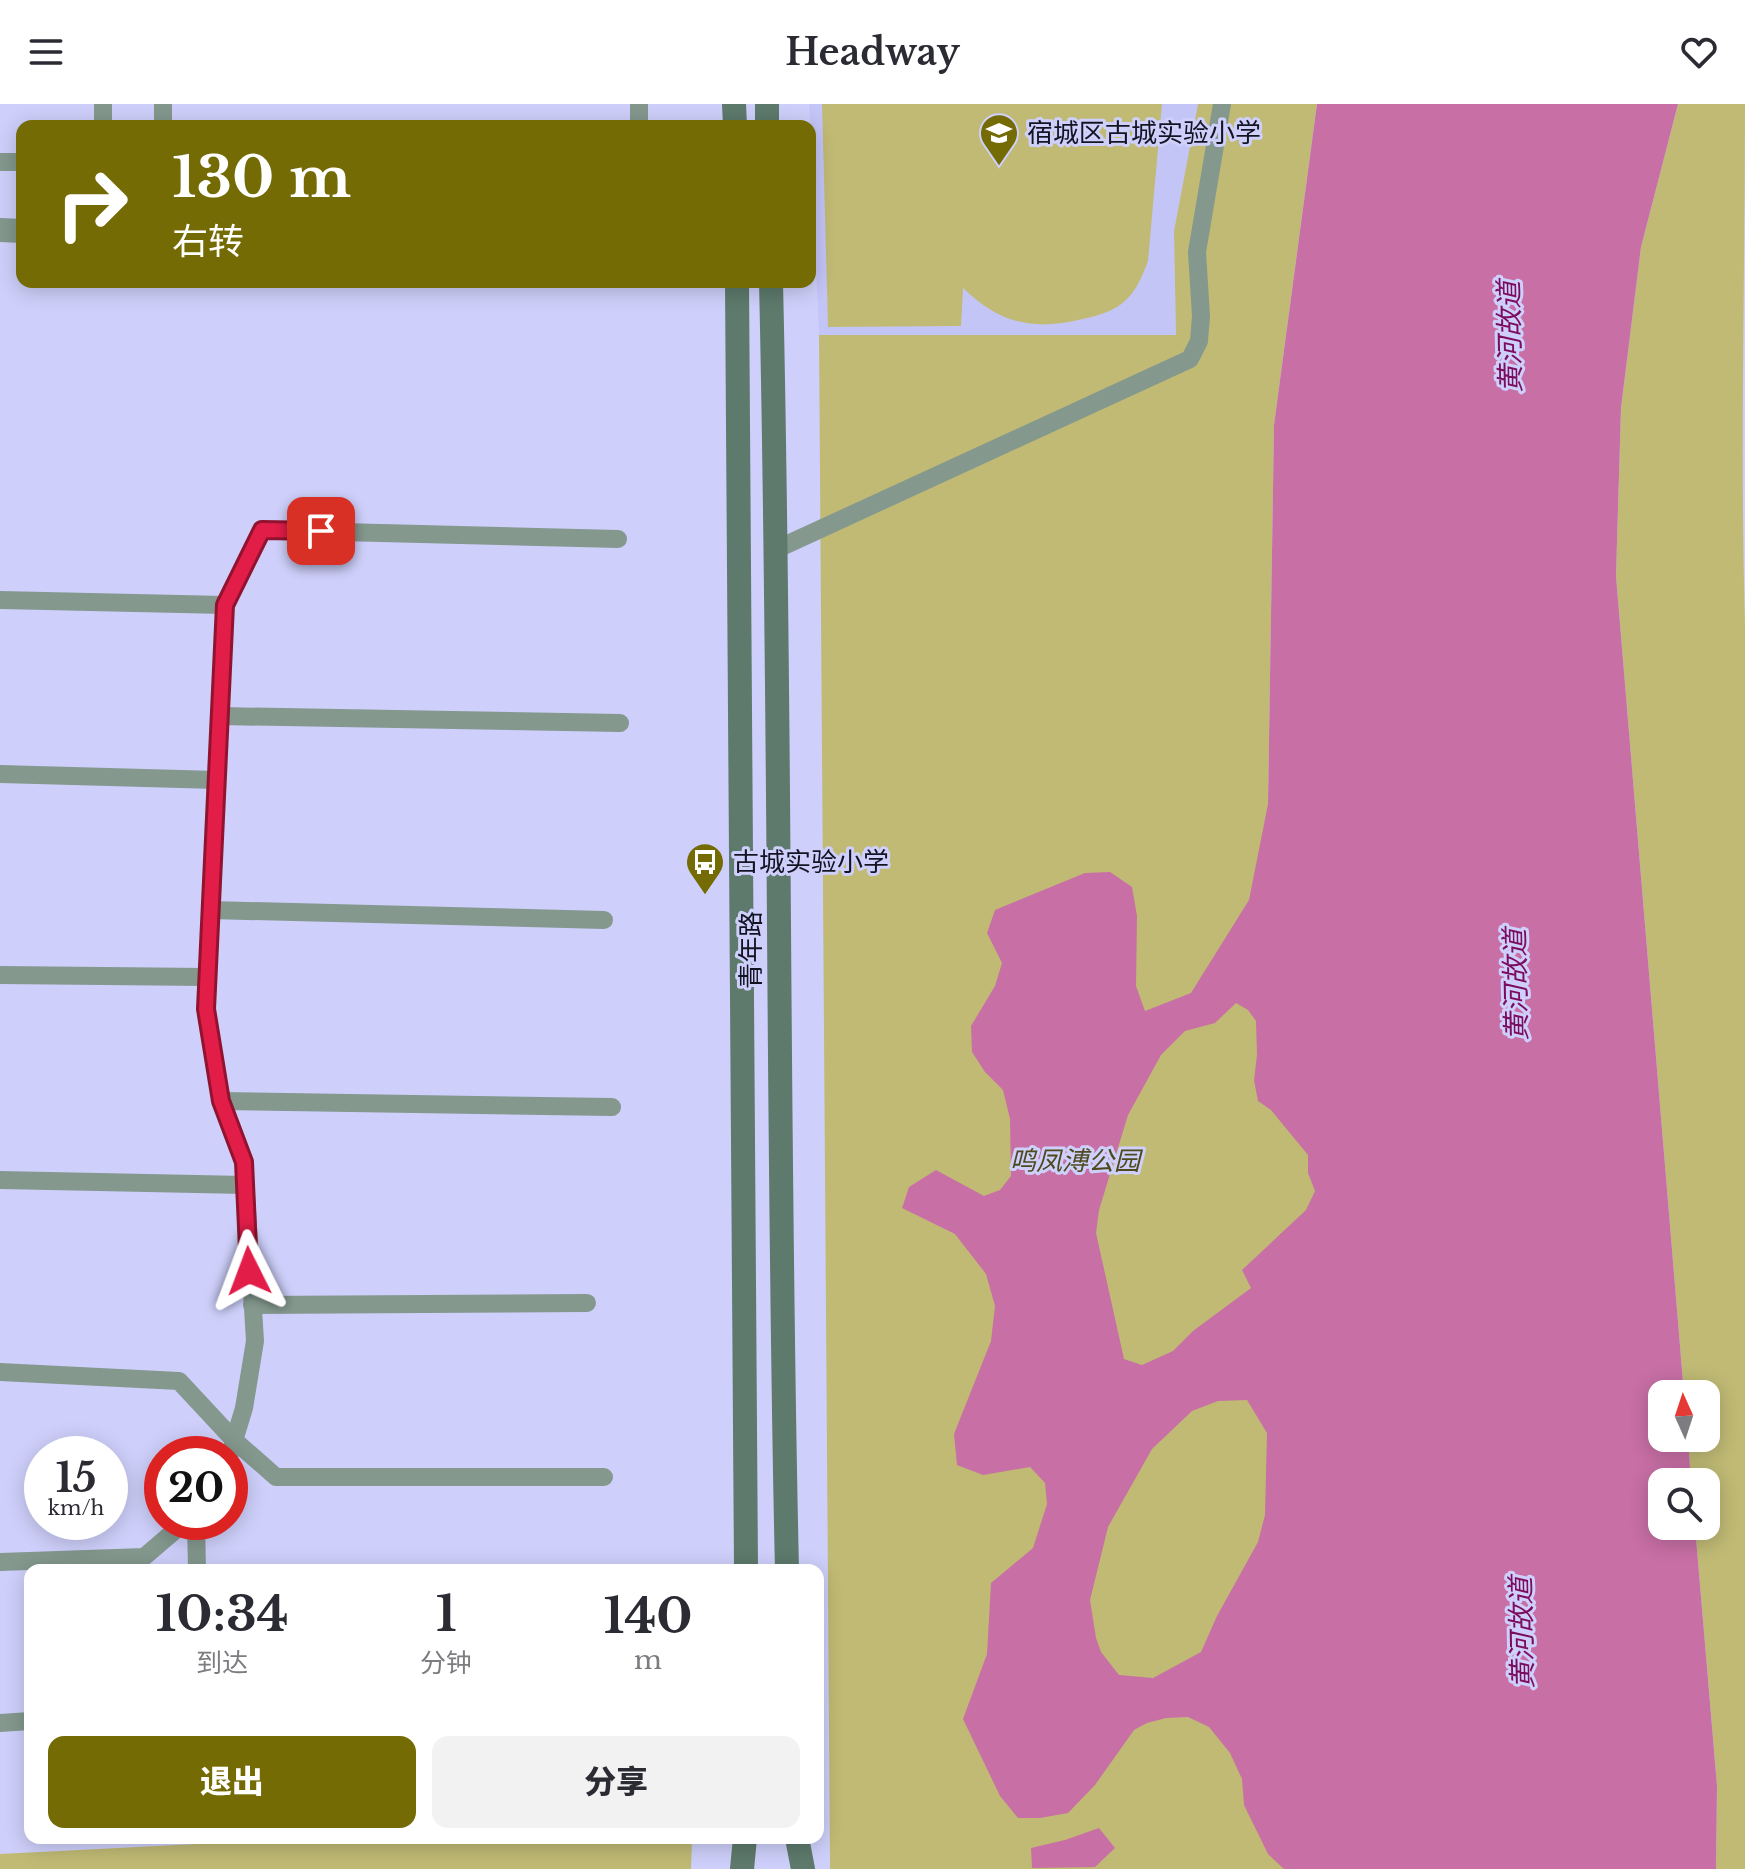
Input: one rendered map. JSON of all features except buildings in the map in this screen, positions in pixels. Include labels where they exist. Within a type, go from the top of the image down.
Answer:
[{"type":"street","name":"青年路","points":[[737,288],[746,1564]]},
{"type":"street","name":"青年路","points":[[771,288],[777,549],[780,1286],[787,1564]]},
{"type":"street","points":[[744,1869],[745,1844]]},
{"type":"street","points":[[792,1869],[794,1844]]},
{"type":"street","points":[[796,1844],[803,1869]]},
{"type":"lane","points":[[777,549],[1190,359],[1199,341],[1201,316],[1197,252],[1222,104]]},
{"type":"lane","points":[[235,1436],[244,1408],[255,1341],[244,1162],[221,1101],[206,1009],[225,605],[262,530],[618,539]]},
{"type":"lane","points":[[0,600],[225,605]]},
{"type":"lane","points":[[220,716],[620,723]]},
{"type":"lane","points":[[0,774],[217,780]]},
{"type":"lane","points":[[210,910],[604,920]]},
{"type":"lane","points":[[0,975],[207,977]]},
{"type":"lane","points":[[221,1101],[612,1107]]},
{"type":"lane","points":[[0,1180],[245,1185]]},
{"type":"lane","points":[[252,1305],[587,1303]]},
{"type":"lane","points":[[0,1372],[179,1381],[223,1436]]},
{"type":"lane","points":[[248,1458],[276,1477],[604,1477]]},
{"type":"lane","points":[[0,1562],[144,1557],[164,1540]]},
{"type":"lane","points":[[196,1540],[197,1564]]},
{"type":"lane","points":[[0,1723],[24,1721]]},
{"type":"shaded area","name":"宿城区古城实验小学","points":[[809,104],[1198,104],[1174,231],[1176,335],[819,335],[816,120],[810,120]]},
{"type":"green space","name":"宿城区古城实验小学","points":[[822,104],[1162,104],[1148,261],[1137,286],[1127,299],[1112,310],[1065,323],[1018,322],[990,310],[963,288],[961,326],[828,327]]},
{"type":"green space","name":"鸣凤溥公园","points":[[1198,104],[1317,104],[1274,425],[1268,804],[1334,1184],[1292,1869],[830,1869],[819,335],[1176,335],[1174,231]]},
{"type":"green space","points":[[1678,104],[1745,104],[1745,1869],[1716,1869],[1717,1786],[1696,1540],[1720,1540],[1720,1468],[1690,1468],[1689,1452],[1720,1452],[1720,1380],[1683,1380],[1616,576],[1621,408],[1641,247]]},
{"type":"green space","points":[[198,1844],[692,1844],[691,1869],[0,1869],[0,1854]]},
{"type":"water","name":"黄河故道","points":[[1317,104],[1678,104],[1641,247],[1621,408],[1616,576],[1683,1380],[1648,1380],[1648,1452],[1689,1452],[1690,1468],[1648,1468],[1648,1540],[1696,1540],[1717,1786],[1716,1869],[1284,1869],[1268,1854],[1244,1805],[1242,1779],[1230,1753],[1209,1727],[1188,1717],[1166,1718],[1134,1730],[1095,1785],[1068,1813],[1018,1818],[1000,1796],[963,1719],[987,1654],[991,1583],[1033,1548],[1047,1504],[1045,1483],[1030,1467],[983,1475],[957,1465],[954,1434],[991,1341],[995,1306],[986,1274],[955,1234],[902,1208],[909,1187],[936,1170],[984,1196],[1000,1190],[1011,1176],[1010,1119],[1003,1090],[985,1072],[972,1052],[971,1026],[995,986],[1002,963],[987,933],[995,910],[1085,873],[1110,872],[1132,887],[1137,916],[1136,986],[1145,1011],[1191,993],[1249,900],[1268,804],[1274,425]],"holes":[[[1236,1003],[1248,1010],[1256,1021],[1254,1080],[1258,1101],[1271,1110],[1308,1155],[1308,1173],[1315,1191],[1306,1210],[1242,1270],[1251,1288],[1193,1331],[1173,1351],[1142,1365],[1124,1359],[1096,1233],[1099,1210],[1128,1115],[1161,1055],[1185,1031],[1215,1023]],[[1247,1400],[1267,1433],[1265,1515],[1258,1542],[1201,1652],[1153,1678],[1119,1675],[1101,1652],[1090,1600],[1108,1527],[1152,1449],[1192,1411],[1218,1401]]]},
{"type":"water","points":[[1099,1828],[1115,1848],[1095,1867],[1032,1868],[1031,1848]]},
{"type":"place","name":"宿城区古城实验小学","points":[[999,167]]},
{"type":"place","name":"古城实验小学","points":[[705,896]]},
{"type":"route","points":[[249,1271],[244,1162],[221,1101],[206,1009],[225,605],[262,530],[321,531]]}]
